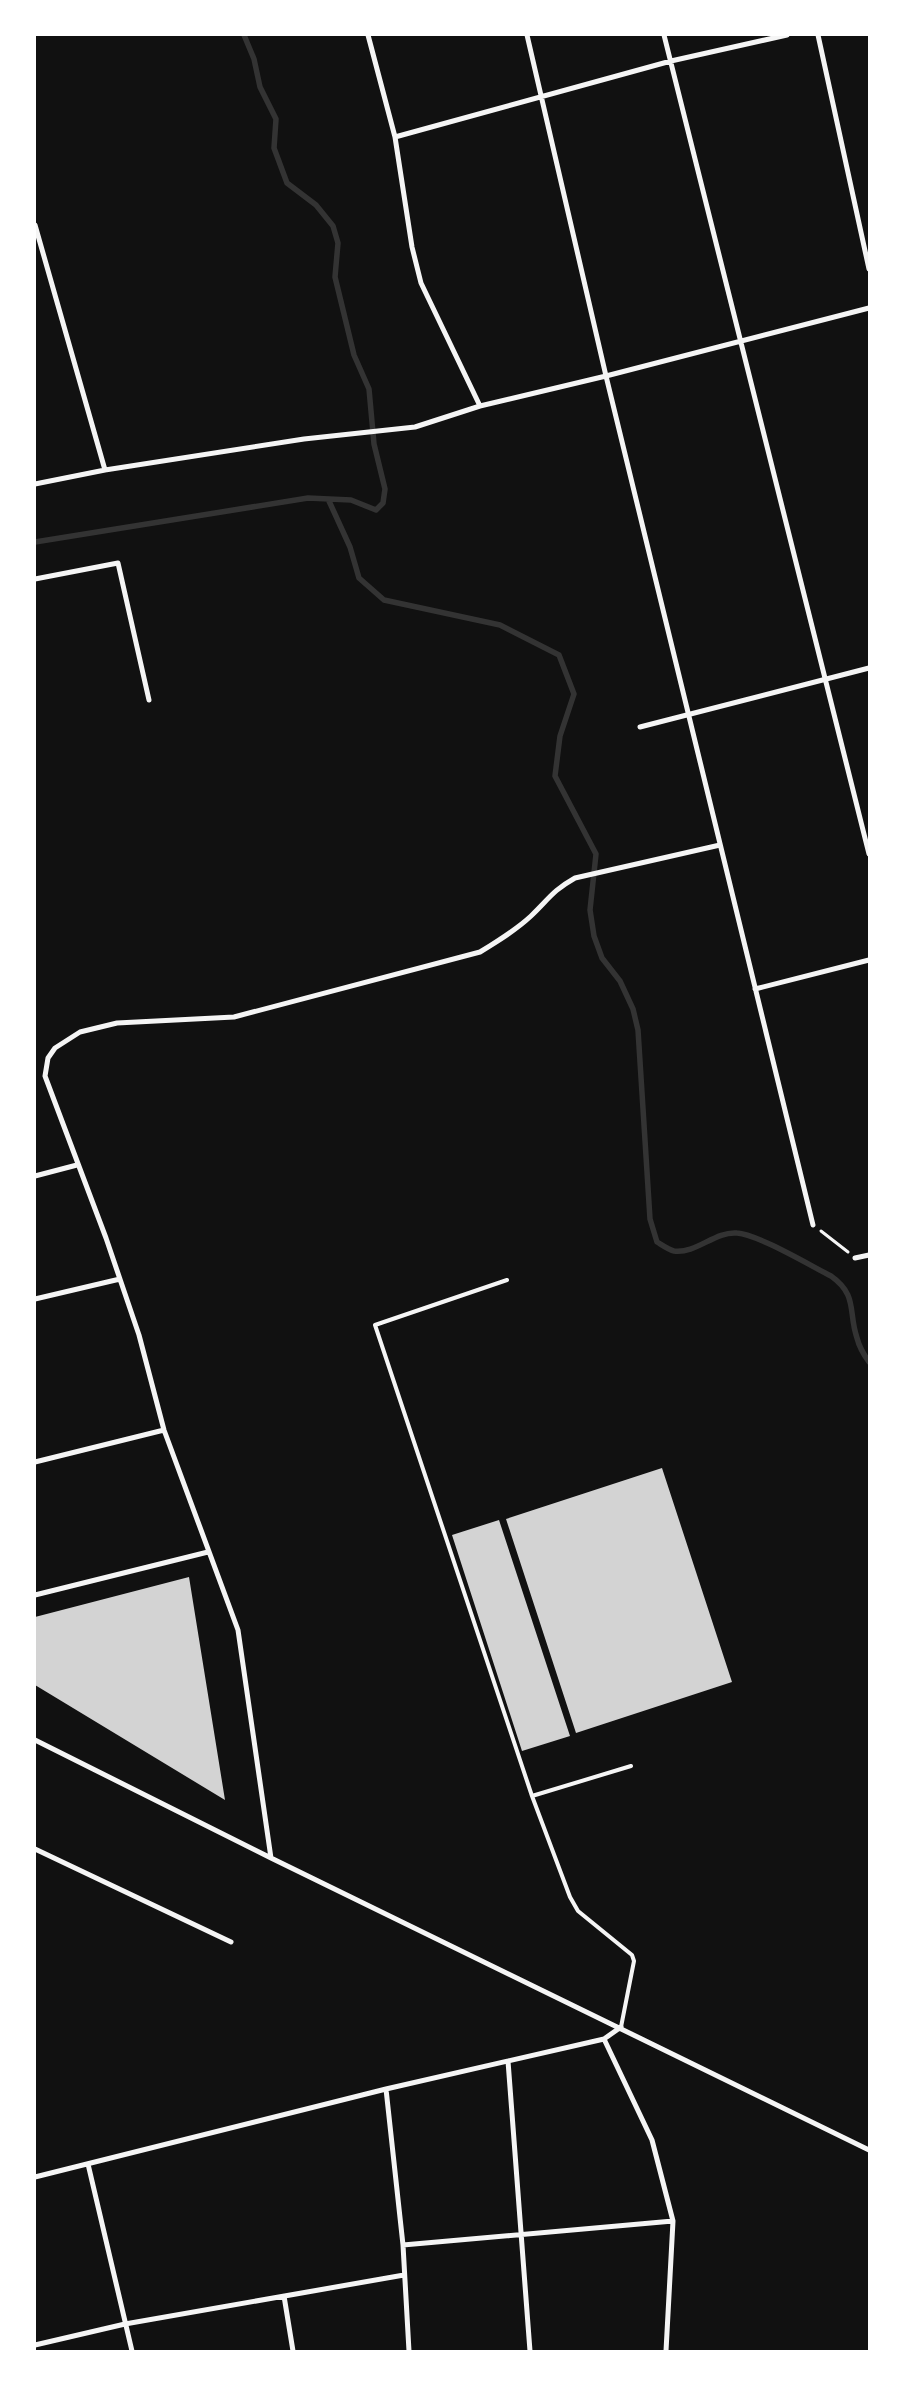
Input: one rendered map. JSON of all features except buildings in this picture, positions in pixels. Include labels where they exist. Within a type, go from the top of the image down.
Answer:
[{"type":"street","points":[[368,35],[395,137],[412,247],[422,283],[480,406]]},
{"type":"street","points":[[527,35],[606,376],[813,1225]]},
{"type":"street","points":[[664,35],[869,854]]},
{"type":"street","points":[[395,137],[671,61],[787,35]]},
{"type":"street","points":[[818,35],[869,269]]},
{"type":"street","points":[[35,225],[105,470]]},
{"type":"street","points":[[35,484],[105,470],[356,432],[400,429],[435,421],[480,406],[741,342],[869,308]]},
{"type":"street","points":[[35,579],[118,563],[150,700]]},
{"type":"street","points":[[640,726],[869,668]]},
{"type":"street","points":[[271,1858],[238,1630],[164,1430],[139,1335],[106,1238],[45,1076],[48,1058],[55,1048],[80,1032],[117,1023],[234,1017],[480,952],[507,935],[532,915],[554,890],[576,878],[720,845]]},
{"type":"street","points":[[755,989],[869,960]]},
{"type":"street","points":[[35,1176],[77,1165]]},
{"type":"street","points":[[855,1258],[869,1255]]},
{"type":"street","points":[[35,1299],[120,1279]]},
{"type":"street","points":[[35,1462],[164,1430]]},
{"type":"street","points":[[35,1595],[208,1552]]},
{"type":"street","points":[[35,1740],[271,1858],[621,2027],[869,2150]]},
{"type":"street","points":[[35,1849],[231,1942]]},
{"type":"street","points":[[35,2176],[386,2089],[604,2039],[621,2027]]},
{"type":"street","points":[[604,2039],[652,2140],[673,2221],[666,2351]]},
{"type":"street","points":[[508,2061],[530,2351]]},
{"type":"street","points":[[386,2089],[403,2245],[409,2351]]},
{"type":"street","points":[[88,2164],[132,2351]]},
{"type":"street","points":[[403,2245],[673,2221]]},
{"type":"street","points":[[35,2345],[125,2324],[404,2275]]},
{"type":"street","points":[[284,2296],[293,2351]]},
{"type":"lane","points":[[507,1280],[376,1325],[532,1796],[574,1904],[632,1955],[634,1961],[621,2027]]},
{"type":"lane","points":[[532,1796],[631,1766]]},
{"type":"path","points":[[813,1225],[855,1258]]},
{"type":"waterway","points":[[35,542],[308,498],[351,500],[376,510],[383,503],[385,489],[374,444],[369,389],[354,355],[335,277],[338,243],[333,226],[316,205],[287,183],[274,148],[276,119],[260,87],[254,59],[244,35]]},
{"type":"waterway","points":[[329,501],[350,547],[359,578],[384,600],[500,625],[559,655],[574,694],[560,736],[555,776],[596,854],[590,910],[594,936],[602,958],[620,981],[633,1009],[638,1030],[650,1219],[657,1242],[674,1251],[682,1251],[721,1235],[737,1233],[770,1244],[831,1276],[840,1283],[849,1297],[854,1329],[869,1362]]}]
